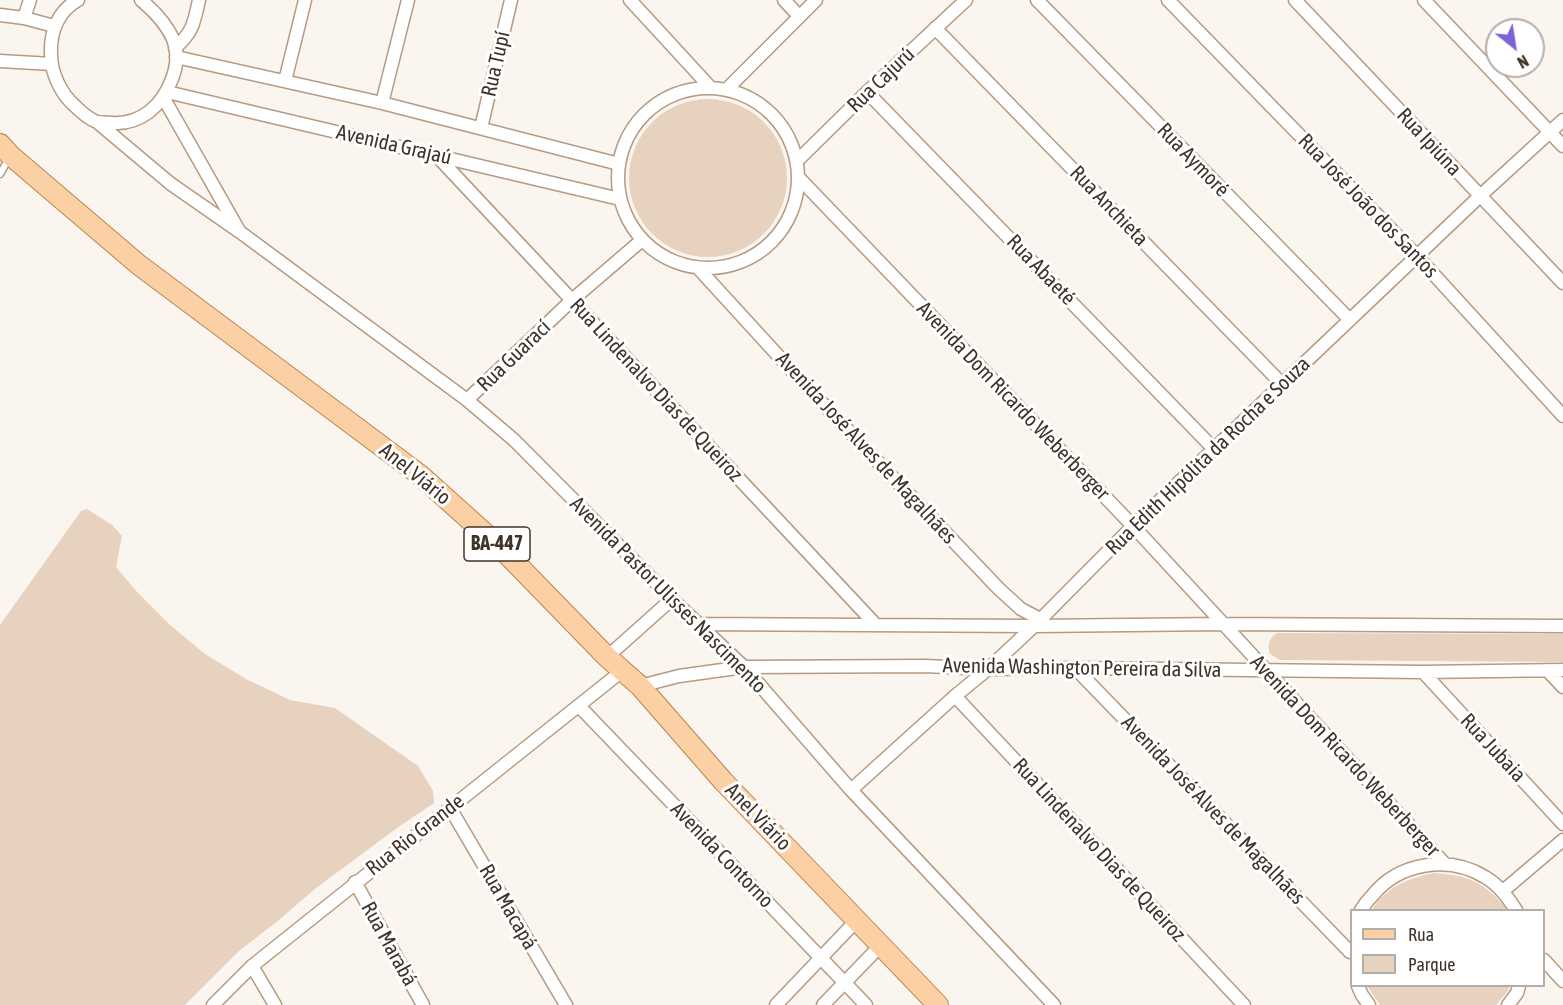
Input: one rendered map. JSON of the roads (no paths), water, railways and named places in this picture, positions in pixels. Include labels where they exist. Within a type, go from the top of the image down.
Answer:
[{"type":"main road","name":"Anel Viário","points":[[5,150],[139,265],[420,475],[500,547],[607,657],[640,686],[723,781],[938,1005]]},
{"type":"street","points":[[24,18],[30,0]]},
{"type":"street","points":[[0,15],[24,18],[54,26],[64,12],[78,0]]},
{"type":"street","points":[[97,122],[122,124],[132,122],[151,111],[165,94],[176,67],[173,39],[163,22],[141,0]]},
{"type":"street","points":[[176,53],[192,29],[199,0]]},
{"type":"street","points":[[285,81],[305,0]]},
{"type":"street","points":[[382,103],[408,0]]},
{"type":"street","name":"Rua Tupí","points":[[481,128],[510,0]]},
{"type":"street","points":[[630,0],[711,88]]},
{"type":"street","points":[[784,0],[799,16]]},
{"type":"street","points":[[727,89],[816,0]]},
{"type":"street","name":"Rua Cajurú","points":[[797,161],[966,0]]},
{"type":"street","name":"Rua Aymoré","points":[[1037,0],[1350,320]]},
{"type":"street","name":"Rua José João dos Santos","points":[[1168,0],[1417,256],[1563,416]]},
{"type":"street","name":"Rua Ipiúna","points":[[1295,0],[1563,283]]},
{"type":"street","points":[[1424,0],[1563,146]]},
{"type":"street","name":"Avenida Pastor Ulisses Nascimento","points":[[54,26],[52,64],[61,91],[75,106],[171,184],[240,232],[467,400],[514,440],[672,599],[744,667],[851,790],[1054,1005]]},
{"type":"street","name":"Rua Anchieta","points":[[935,28],[1282,384]]},
{"type":"street","name":"Avenida Grajaú","points":[[176,53],[619,164]]},
{"type":"street","points":[[0,61],[52,64]]},
{"type":"street","points":[[711,88],[727,89],[756,101],[775,117],[789,137],[797,161],[799,178],[795,203],[785,226],[768,245],[747,259],[723,267],[698,268],[677,263],[658,254],[642,240],[628,221],[620,199],[617,182],[619,164],[629,134],[650,109],[678,93],[711,88]]},
{"type":"street","name":"Rua Abaeté","points":[[867,92],[1214,449]]},
{"type":"street","points":[[165,94],[240,232]]},
{"type":"street","name":"Avenida Grajaú","points":[[165,94],[620,199]]},
{"type":"street","name":"Rua Edith Hipólita da Rocha e Souza","points":[[851,790],[1037,623],[1133,526],[1563,120]]},
{"type":"street","name":"Rua Lindenalvo Dias de Queiroz","points":[[436,155],[876,625]]},
{"type":"street","name":"Avenida Dom Ricardo Weberberger","points":[[799,178],[1133,526],[1445,864]]},
{"type":"street","name":"Rua Guarací","points":[[467,400],[572,300],[642,240]]},
{"type":"street","name":"Avenida José Alves de Magalhães","points":[[698,268],[805,385],[999,589],[1037,623]]},
{"type":"street","points":[[607,657],[672,599]]},
{"type":"street","name":"Avenida Washington Pereira da Silva","points":[[698,624],[1037,623],[1563,627]]},
{"type":"street","name":"Avenida Washington Pereira da Silva","points":[[640,686],[679,676],[744,667],[925,666],[988,669],[1264,669],[1423,672],[1563,670]]},
{"type":"street","name":"Avenida José Alves de Magalhães","points":[[1075,668],[1350,951]]},
{"type":"street","points":[[1547,670],[1563,687]]},
{"type":"street","name":"Rua Rio Grande","points":[[213,1005],[252,966],[622,671]]},
{"type":"street","name":"Rua Jubaia","points":[[1423,672],[1563,824]]},
{"type":"street","name":"Rua Lindenalvo Dias de Queiroz","points":[[955,696],[1244,1005]]},
{"type":"street","name":"Avenida Contorno","points":[[579,706],[866,1005]]},
{"type":"street","name":"Rua Macapá","points":[[450,808],[566,1005]]},
{"type":"street","points":[[1503,891],[1563,840]]},
{"type":"street","points":[[1363,909],[1379,888],[1398,874],[1421,866],[1445,864],[1466,868],[1486,877],[1503,891],[1515,909]]},
{"type":"street","name":"Rua Marabá","points":[[355,882],[423,1005]]},
{"type":"street","points":[[776,1005],[857,920]]},
{"type":"street","points":[[823,1005],[881,945]]},
{"type":"street","points":[[1545,961],[1563,981]]},
{"type":"street","points":[[252,966],[275,1005]]},
{"type":"street","points":[[1358,987],[1369,1005]]},
{"type":"street","points":[[1508,1005],[1519,987]]},
{"type":"lane","points":[[0,174],[5,150]]}]
